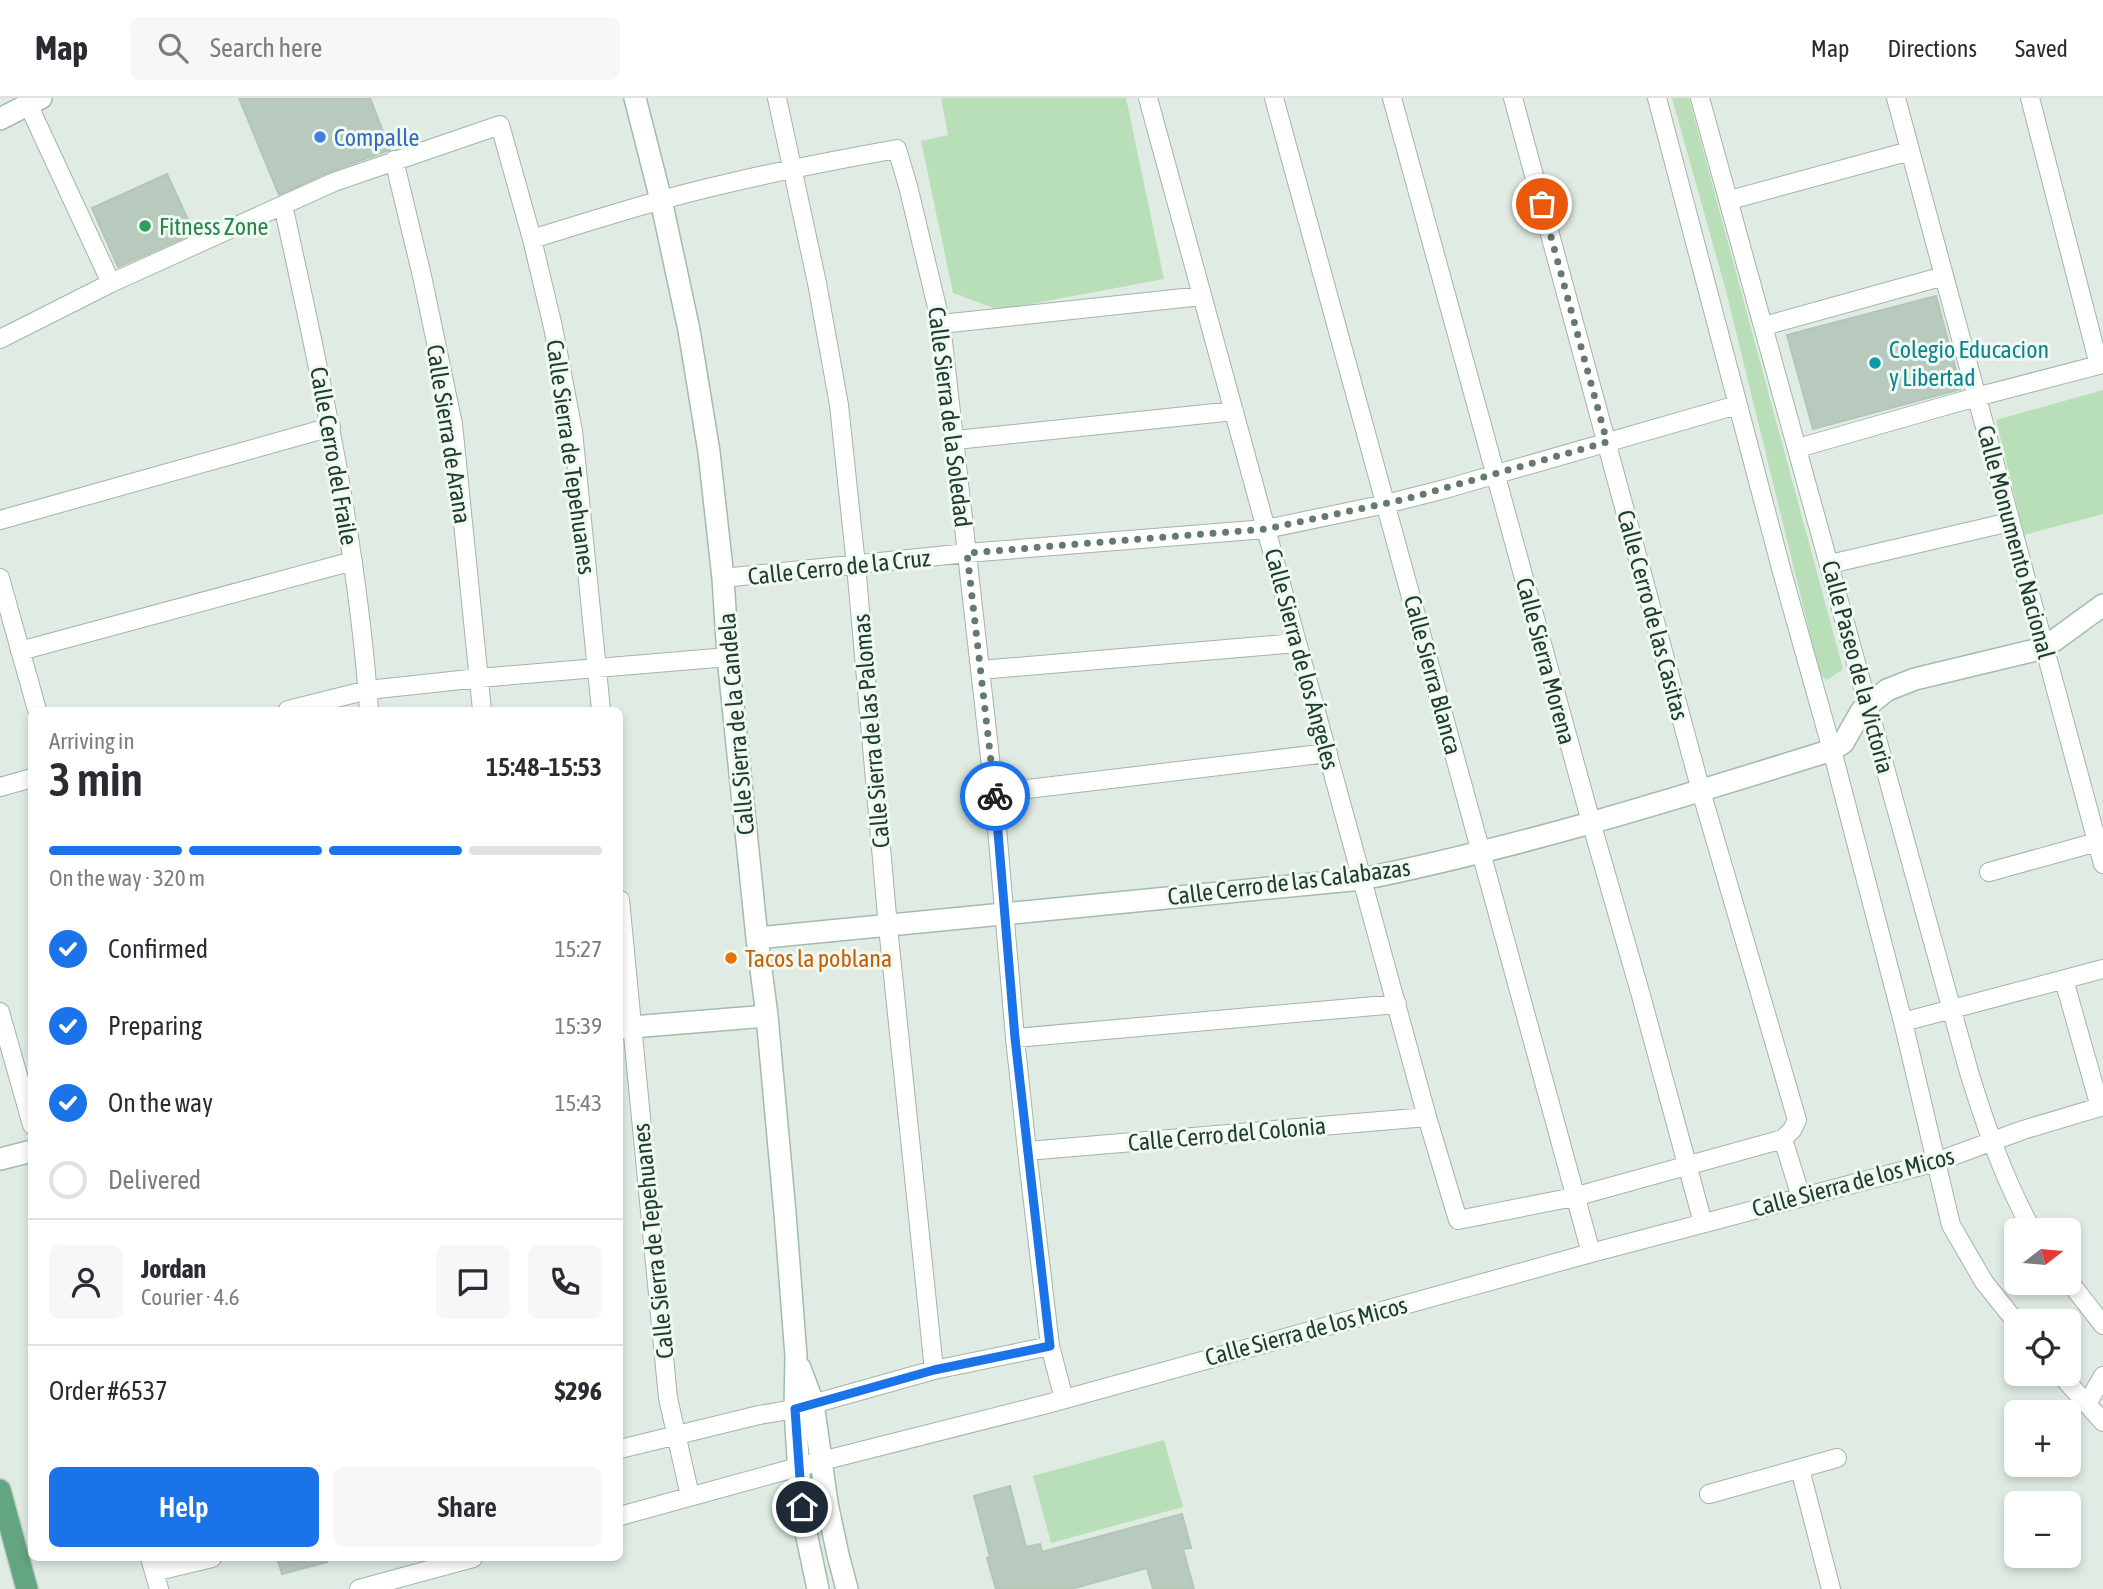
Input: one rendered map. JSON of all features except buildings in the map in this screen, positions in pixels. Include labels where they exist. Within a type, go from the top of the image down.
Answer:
[{"type":"main road","points":[[0,1490],[27,1589]]},
{"type":"street","name":"Calle Sierra de la Candela","points":[[635,98],[661,200],[691,344],[709,452],[767,1016],[796,1356],[804,1406]]},
{"type":"street","name":"Calle Sierra de las Palomas","points":[[777,98],[794,168],[839,405],[888,927],[934,1370]]},
{"type":"street","name":"Calle Sierra de los Ángeles","points":[[1148,98],[1427,1117],[1458,1220],[1574,1197]]},
{"type":"street","name":"Calle Sierra Blanca","points":[[1274,98],[1591,1253]]},
{"type":"street","name":"Calle Sierra Morena","points":[[1392,98],[1703,1223]]},
{"type":"street","name":"Calle Cerro de las Casitas","points":[[1514,98],[1701,791],[1797,1120],[1788,1135],[1801,1197]]},
{"type":"street","name":"Calle Paseo de la Victoria","points":[[1657,98],[1903,1022],[1951,1225],[1984,1282],[2006,1309]]},
{"type":"street","name":"Calle Paseo de la Victoria","points":[[1700,98],[1951,1010],[1991,1142],[2013,1196],[2025,1218]]},
{"type":"street","name":"Calle Monumento Nacional","points":[[1896,98],[2103,864]]},
{"type":"street","points":[[1798,448],[2101,364],[2030,98]]},
{"type":"street","points":[[0,119],[34,101],[111,283]]},
{"type":"street","name":"Calle Sierra de Tepehuanes","points":[[394,160],[500,125],[553,327],[573,431],[601,707]]},
{"type":"street","name":"Calle Sierra de la Soledad","points":[[794,168],[897,149],[941,324],[994,793],[1027,1151],[1050,1346],[1064,1399]]},
{"type":"street","points":[[1730,200],[1910,151]]},
{"type":"street","points":[[0,339],[111,283],[334,182],[394,160]]},
{"type":"street","name":"Calle Sierra de Arana","points":[[394,160],[453,424],[482,707]]},
{"type":"street","points":[[532,239],[661,200],[794,168]]},
{"type":"street","name":"Calle Cerro del Fraile","points":[[283,205],[331,427],[353,561],[369,707]]},
{"type":"street","points":[[1764,326],[1944,276]]},
{"type":"street","points":[[941,324],[1202,296]]},
{"type":"street","name":"Calle Cerro de la Cruz","points":[[723,578],[967,553],[1266,529],[1386,504],[1737,405]]},
{"type":"street","points":[[956,440],[1234,411]]},
{"type":"street","points":[[0,520],[331,427]]},
{"type":"street","points":[[1830,564],[2010,522]]},
{"type":"street","points":[[20,651],[353,561]]},
{"type":"street","points":[[0,578],[36,707]]},
{"type":"street","points":[[1832,750],[1843,743],[1862,710],[1887,690],[1915,680],[2044,648],[2103,605]]},
{"type":"street","points":[[980,670],[1297,643]]},
{"type":"street","points":[[300,707],[368,690],[728,657]]},
{"type":"street","name":"Calle Cerro de las Calabazas","points":[[757,938],[1362,879],[1422,867],[1591,822],[1832,750]]},
{"type":"street","points":[[994,793],[1328,753]]},
{"type":"street","points":[[0,787],[28,779]]},
{"type":"street","points":[[1989,872],[2097,842]]},
{"type":"street","name":"Calle Sierra de Tepehuanes","points":[[623,964],[626,1028],[668,1398],[690,1496]]},
{"type":"street","points":[[1903,1022],[2103,969]]},
{"type":"street","points":[[2064,980],[2101,1107]]},
{"type":"street","points":[[1015,1038],[1397,1004]]},
{"type":"street","points":[[0,1012],[28,1111]]},
{"type":"street","points":[[626,1028],[767,1016]]},
{"type":"street","name":"Calle Sierra de los Micos","points":[[623,1515],[1064,1399],[1591,1253],[1936,1162],[2023,1130],[2101,1107]]},
{"type":"street","name":"Calle Cerro del Colonia","points":[[1027,1151],[1427,1117]]},
{"type":"street","points":[[1574,1197],[1788,1135]]},
{"type":"street","points":[[0,1159],[28,1152]]},
{"type":"street","points":[[2080,1295],[2103,1325]]},
{"type":"street","points":[[623,1448],[804,1406],[934,1370],[1050,1346]]},
{"type":"street","points":[[2087,1404],[2103,1376]]},
{"type":"street","points":[[2071,1386],[2103,1422]]},
{"type":"street","points":[[804,1406],[822,1462],[827,1503],[847,1589]]},
{"type":"street","points":[[804,1406],[798,1467],[804,1523],[818,1589]]},
{"type":"street","points":[[1709,1494],[1837,1458]]},
{"type":"street","points":[[1800,1469],[1827,1588]]},
{"type":"street","points":[[154,1573],[200,1561]]},
{"type":"street","points":[[359,1589],[462,1561]]},
{"type":"green space","points":[[941,98],[1126,98],[1164,279],[999,310],[953,293],[921,141],[948,135]]},
{"type":"green space","points":[[1672,98],[1689,98],[1843,669],[1827,680],[1820,675],[1726,291]]},
{"type":"green space","points":[[2103,390],[2103,514],[2024,535],[1996,420]]},
{"type":"green space","points":[[1164,1440],[1183,1507],[1051,1543],[1033,1476]]},
{"type":"way so far","points":[[995,796],[967,553],[1266,529],[1406,499],[1607,442],[1542,204]]},
{"type":"place","name":"Compalle","points":[[320,137]]},
{"type":"place","name":"Fitness Zone","points":[[145,226]]},
{"type":"place","name":"Colegio Educacion y Libertad","points":[[1875,363]]},
{"type":"place","name":"Tacos la poblana","points":[[731,958]]},
{"type":"route","points":[[802,1507],[795,1409],[934,1370],[1050,1346],[1015,1038],[995,796]]}]
